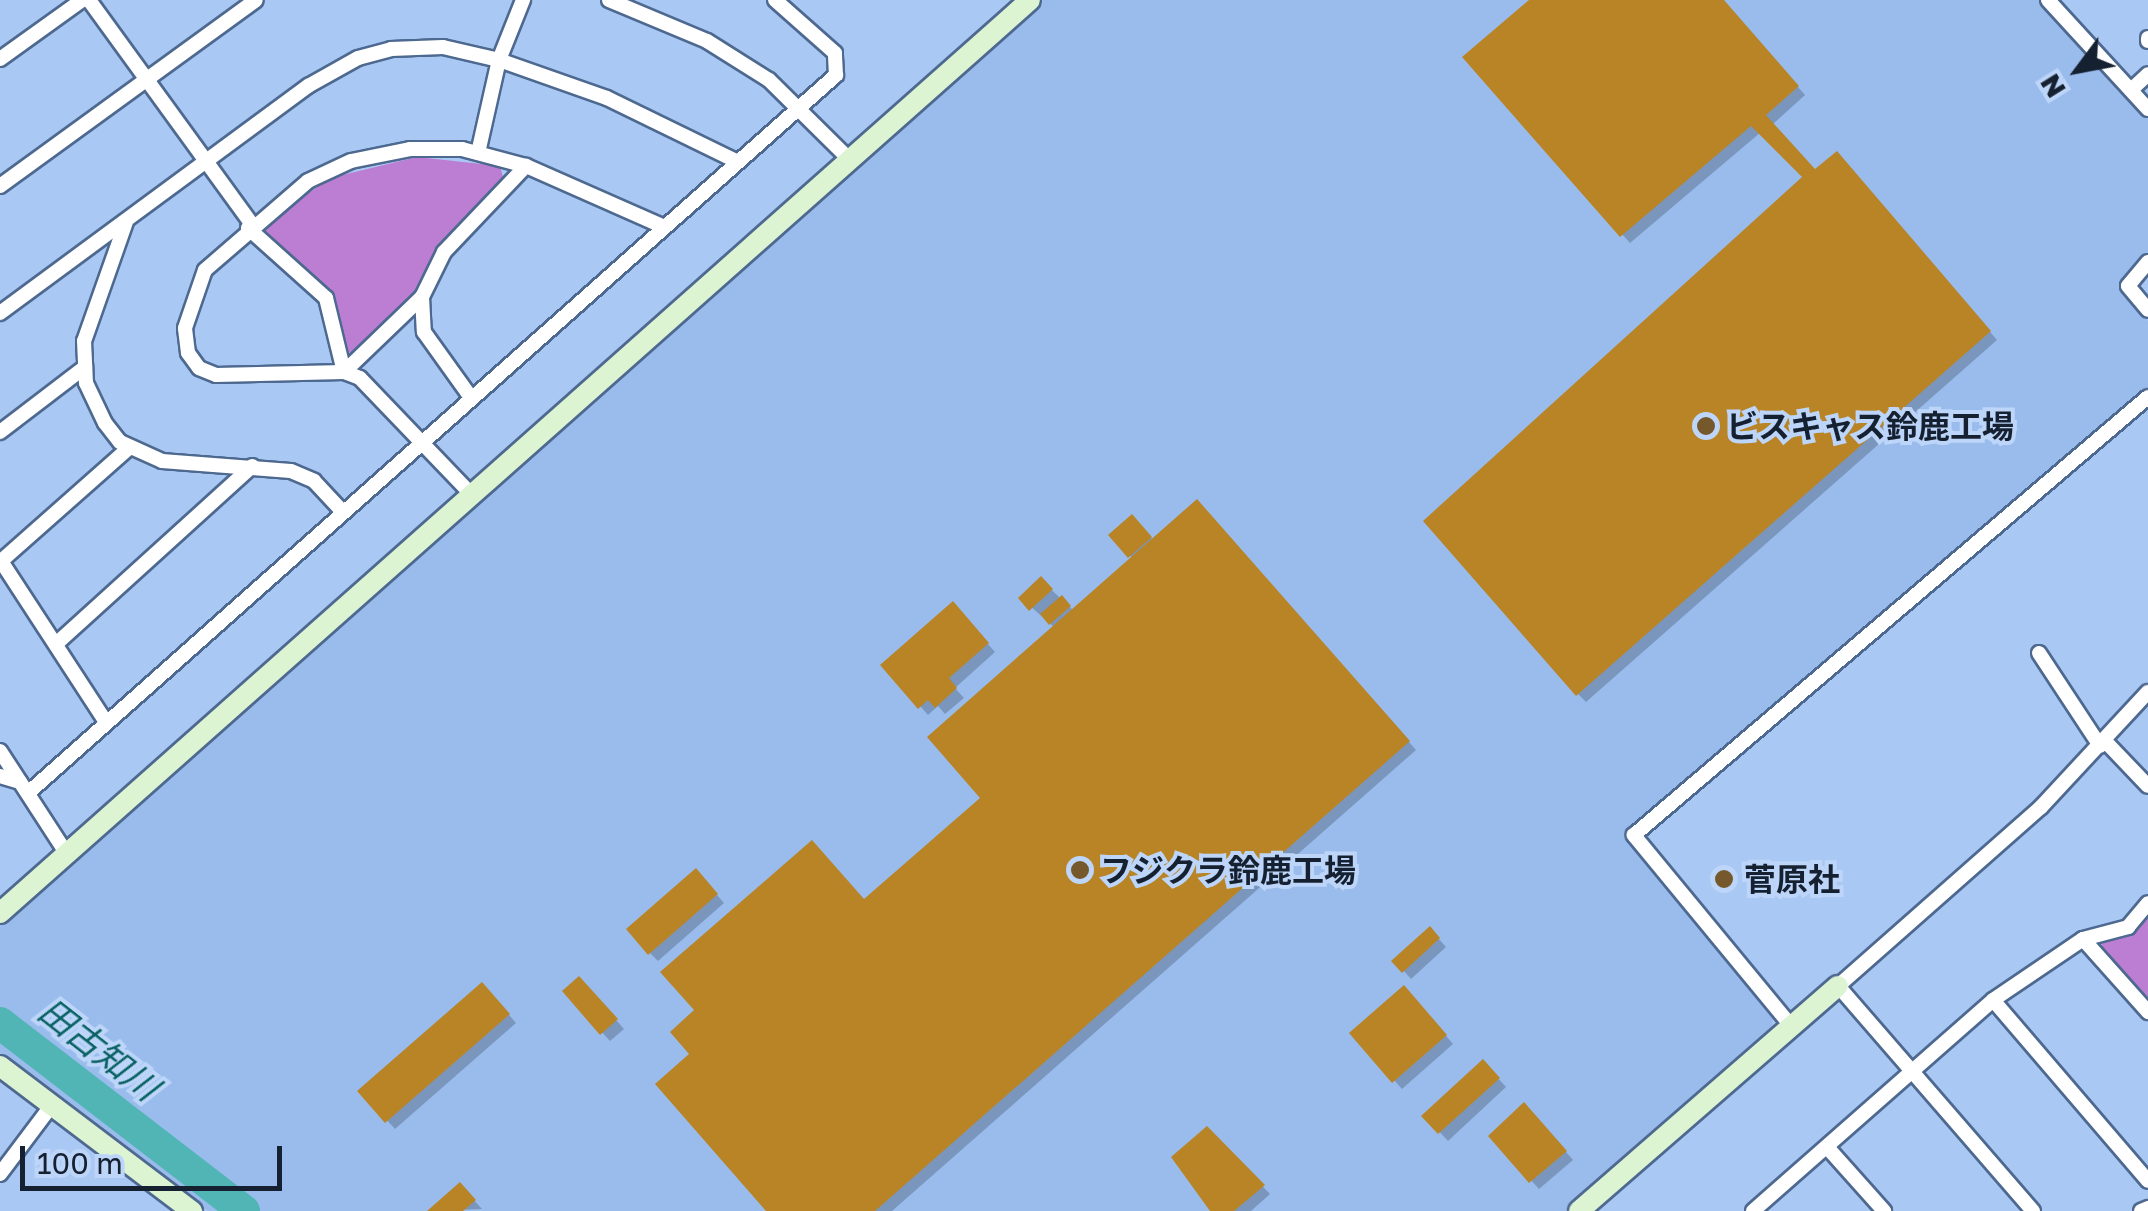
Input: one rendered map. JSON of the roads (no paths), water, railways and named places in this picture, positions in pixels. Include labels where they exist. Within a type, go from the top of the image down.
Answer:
[{"type":"street","points":[[0,60],[86,0],[250,226],[326,298],[344,372]]},
{"type":"street","points":[[0,186],[256,0]]},
{"type":"street","points":[[478,153],[499,60],[523,0]]},
{"type":"street","points":[[609,0],[634,4],[707,41],[800,106],[851,160]]},
{"type":"street","points":[[24,788],[106,722],[427,442],[800,106],[840,65],[835,54],[775,0]]},
{"type":"street","points":[[0,913],[1030,0]]},
{"type":"street","points":[[2048,0],[2148,108]]},
{"type":"street","points":[[0,313],[308,86],[358,58],[422,46],[499,60],[608,98],[736,162]]},
{"type":"street","points":[[2131,90],[2148,74]]},
{"type":"street","points":[[473,496],[380,394],[344,372],[216,375],[193,362],[186,328],[194,294],[212,261],[308,181],[351,160],[410,149],[478,153],[526,166],[664,227]]},
{"type":"street","points":[[344,372],[422,297],[444,252],[526,166]]},
{"type":"street","points":[[126,221],[92,310],[85,367],[94,404],[129,448],[199,468],[252,466],[314,481],[343,512]]},
{"type":"street","points":[[2148,262],[2128,286],[2148,310]]},
{"type":"street","points":[[422,297],[424,332],[472,398]]},
{"type":"street","points":[[0,432],[85,367]]},
{"type":"street","points":[[1792,1026],[1634,836],[2148,398]]},
{"type":"street","points":[[106,722],[0,562],[129,448]]},
{"type":"street","points":[[56,644],[252,466]]},
{"type":"street","points":[[2039,653],[2102,743],[2148,786]]},
{"type":"street","points":[[1579,1211],[2041,806],[2148,692]]},
{"type":"street","points":[[0,751],[67,854]]},
{"type":"street","points":[[0,776],[24,788]]},
{"type":"street","points":[[1753,1211],[1994,1000],[2083,939],[2128,926],[2148,903]]},
{"type":"street","points":[[2083,939],[2148,1012]]},
{"type":"street","points":[[1838,986],[2034,1211]]},
{"type":"street","points":[[1994,1000],[2148,1180]]},
{"type":"street","points":[[0,1066],[192,1211]]},
{"type":"street","points":[[0,1174],[52,1105]]},
{"type":"street","points":[[1827,1146],[1884,1211]]},
{"type":"street","points":[[2140,1211],[2148,1208]]},
{"type":"waterway","name":"田古知川","points":[[0,1023],[244,1211]]},
{"type":"place","name":"ビスキャス鈴鹿工場","points":[[1706,426]]},
{"type":"place","name":"フジクラ鈴鹿工場","points":[[1080,870]]},
{"type":"place","name":"菅原社","points":[[1724,879]]}]
